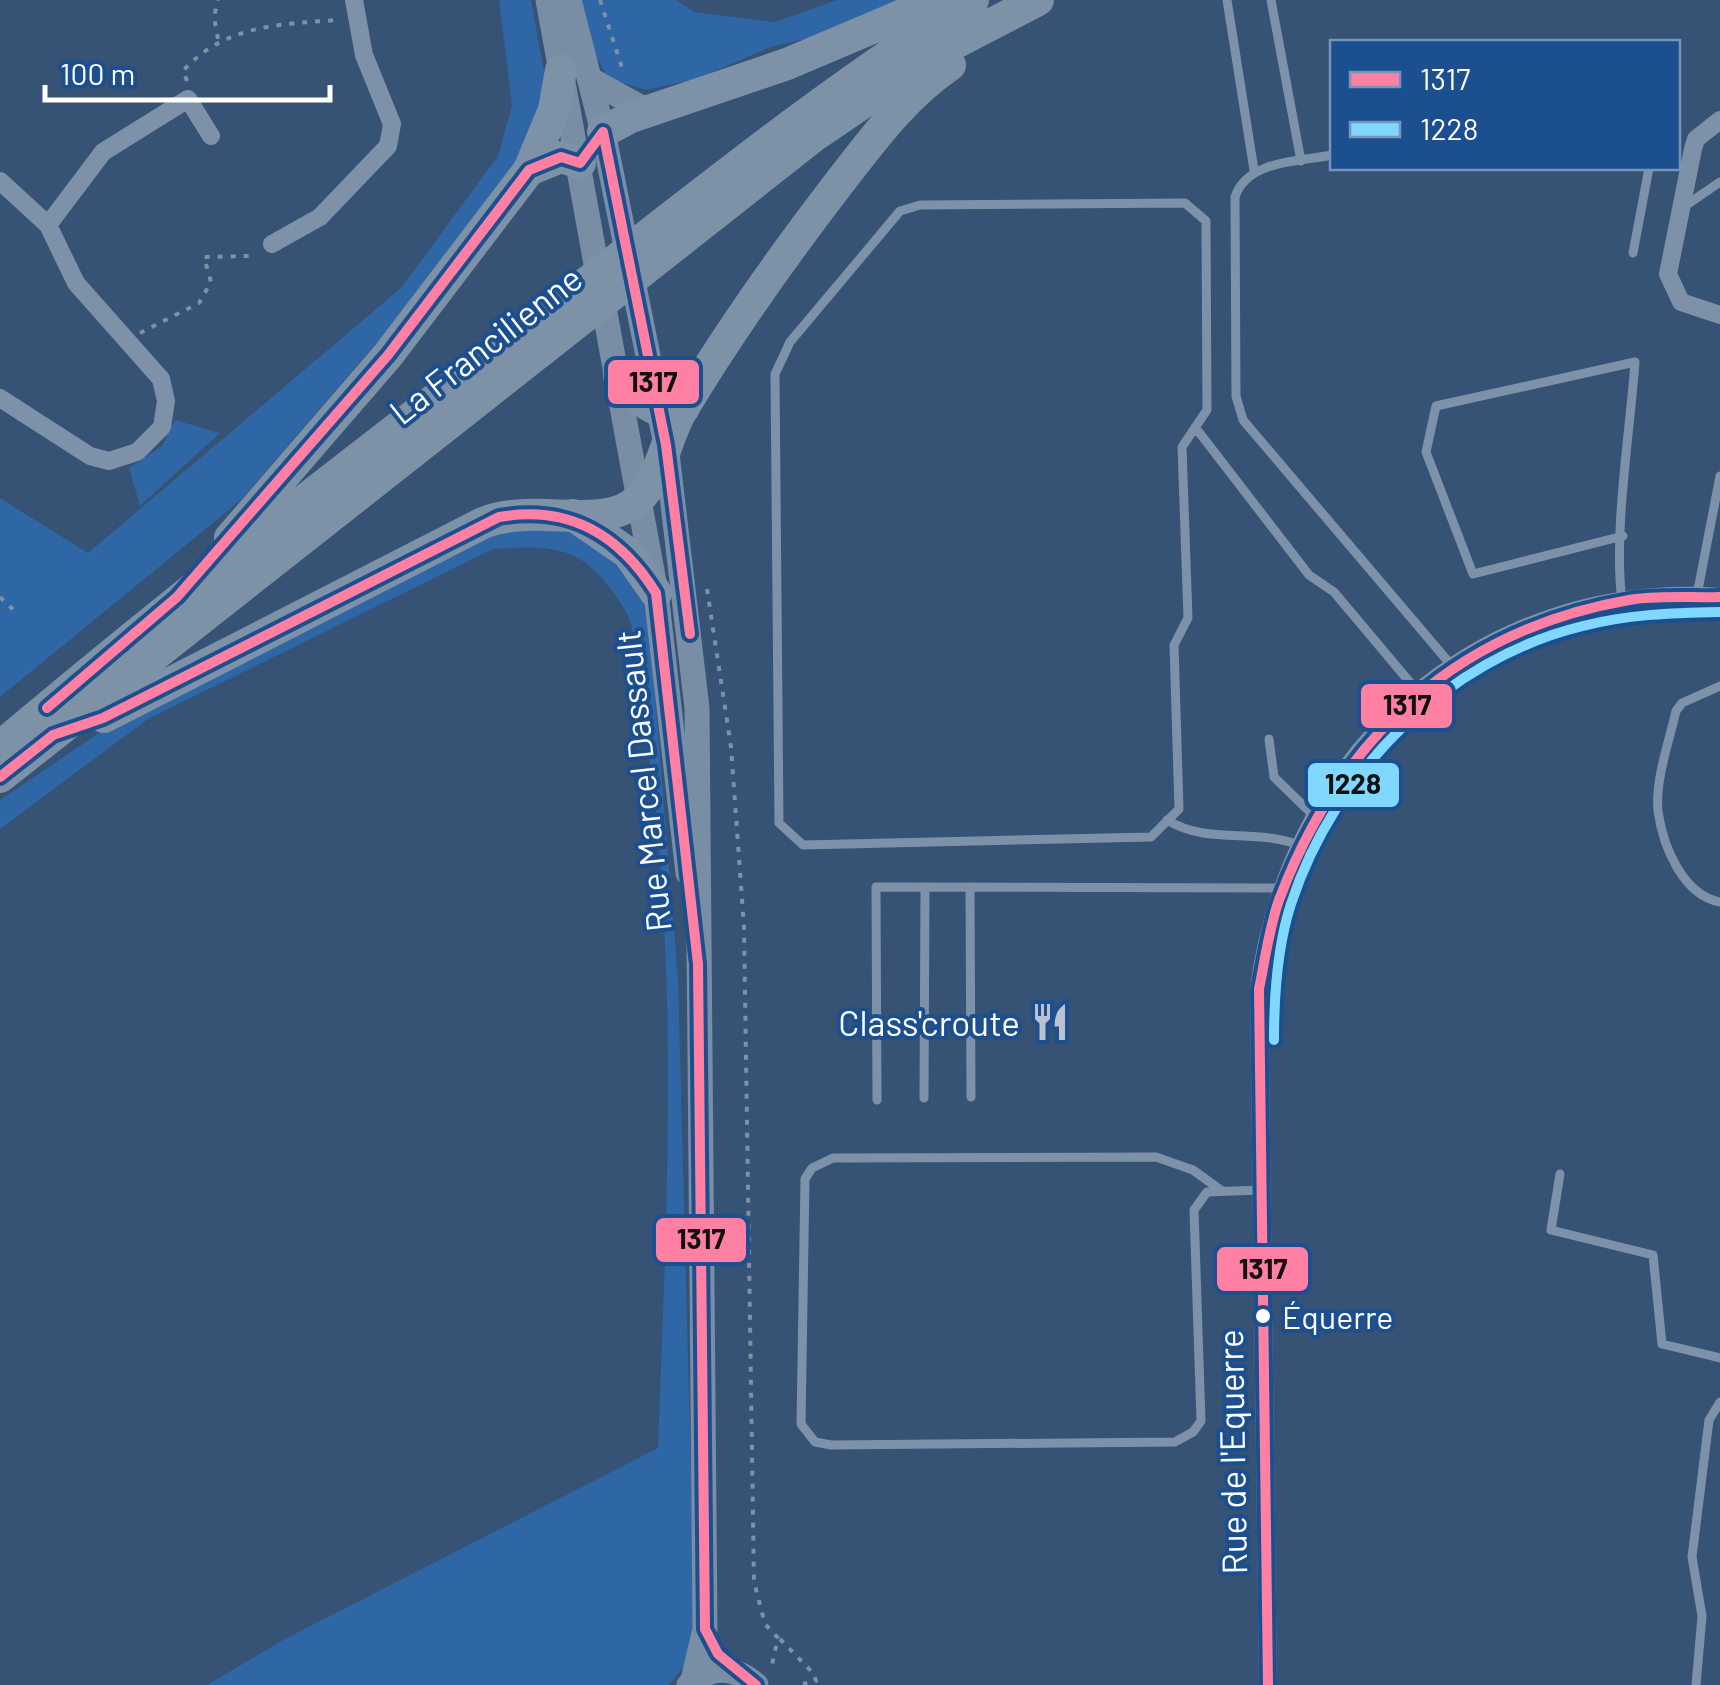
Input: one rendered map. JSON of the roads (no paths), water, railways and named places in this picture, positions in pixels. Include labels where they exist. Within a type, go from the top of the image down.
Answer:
[{"type":"highway","points":[[603,132],[647,111],[752,77],[938,0]]},
{"type":"highway","name":"La Francilienne","points":[[0,747],[177,597],[863,70],[973,0]]},
{"type":"highway","name":"La Francilienne","points":[[0,777],[814,136],[936,52],[1038,0]]},
{"type":"highway","points":[[54,735],[103,718],[483,523],[514,513],[614,513],[639,498],[666,445],[671,409],[762,283],[897,110],[943,70],[1048,0]]},
{"type":"highway","points":[[177,597],[388,355],[529,170],[554,110],[576,75]]},
{"type":"highway","points":[[529,170],[552,158],[580,163]]},
{"type":"highway","points":[[618,371],[635,395],[671,409]]},
{"type":"highway","points":[[573,515],[628,553],[656,593]]},
{"type":"street","name":"Rue Marcel Dassault","points":[[548,0],[603,132],[644,347],[671,409]]},
{"type":"street","name":"Rue Marcel Dassault","points":[[569,0],[580,163],[656,593],[698,964]]},
{"type":"street","points":[[272,244],[320,217],[388,146],[392,124],[364,55],[356,9]]},
{"type":"street","points":[[576,75],[647,111]]},
{"type":"street","points":[[48,226],[103,152],[188,99],[211,136]]},
{"type":"street","points":[[1720,120],[1696,139],[1668,274],[1681,302],[1720,315]]},
{"type":"street","points":[[580,163],[603,132]]},
{"type":"street","points":[[0,181],[48,226],[76,284],[161,379],[166,401],[162,427],[138,452],[110,461],[90,456],[0,398]]},
{"type":"street","name":"Rue Marcel Dassault","points":[[666,445],[700,751],[698,964],[705,1629],[691,1683]]},
{"type":"street","name":"Rue de l'Equerre","points":[[1268,1685],[1259,989],[1280,888],[1298,845],[1346,764],[1418,692],[1452,666],[1544,620],[1622,601],[1720,596]]},
{"type":"street","points":[[705,1629],[718,1654],[754,1677]]},
{"type":"street","points":[[691,1683],[717,1670],[754,1677]]},
{"type":"lane","points":[[1227,0],[1254,170]]},
{"type":"lane","points":[[1271,0],[1300,161]]},
{"type":"lane","points":[[1330,155],[1254,170],[1240,181],[1234,197],[1236,396],[1243,420],[1452,666]]},
{"type":"lane","points":[[1633,253],[1648,170]]},
{"type":"lane","points":[[1680,210],[1720,182]]},
{"type":"lane","points":[[1185,203],[1206,221],[1207,410],[1182,447],[1188,618],[1174,645],[1179,809],[1167,820],[1150,837],[803,845],[779,823],[775,374],[790,342],[900,210],[920,205],[1185,203]]},
{"type":"lane","points":[[1622,536],[1473,574],[1426,452],[1436,406],[1635,362],[1622,536],[1622,601]]},
{"type":"lane","points":[[1195,427],[1309,575],[1334,592],[1418,692]]},
{"type":"lane","points":[[1698,595],[1720,476]]},
{"type":"lane","points":[[1720,686],[1682,703],[1676,711],[1658,809],[1682,876],[1698,896],[1720,902]]},
{"type":"lane","points":[[1269,739],[1274,777],[1314,816]]},
{"type":"lane","points":[[1167,820],[1190,834],[1278,837],[1298,845]]},
{"type":"lane","points":[[877,1100],[876,887],[1280,888]]},
{"type":"lane","points":[[924,1098],[925,887]]},
{"type":"lane","points":[[970,887],[971,1097]]},
{"type":"lane","points":[[1222,1191],[1194,1170],[1156,1157],[832,1158],[812,1168],[805,1180],[802,1424],[815,1442],[831,1445],[1175,1442],[1193,1432],[1201,1421],[1194,1210],[1207,1192],[1261,1190]]},
{"type":"lane","points":[[1560,1174],[1552,1230],[1653,1255],[1662,1344],[1720,1358]]},
{"type":"lane","points":[[1696,1685],[1702,1616],[1692,1557],[1709,1420],[1720,1402]]},
{"type":"place","name":"Class'croute","points":[[1050,1022]]},
{"type":"place","name":"Équerre","points":[[1263,1316]]}]
